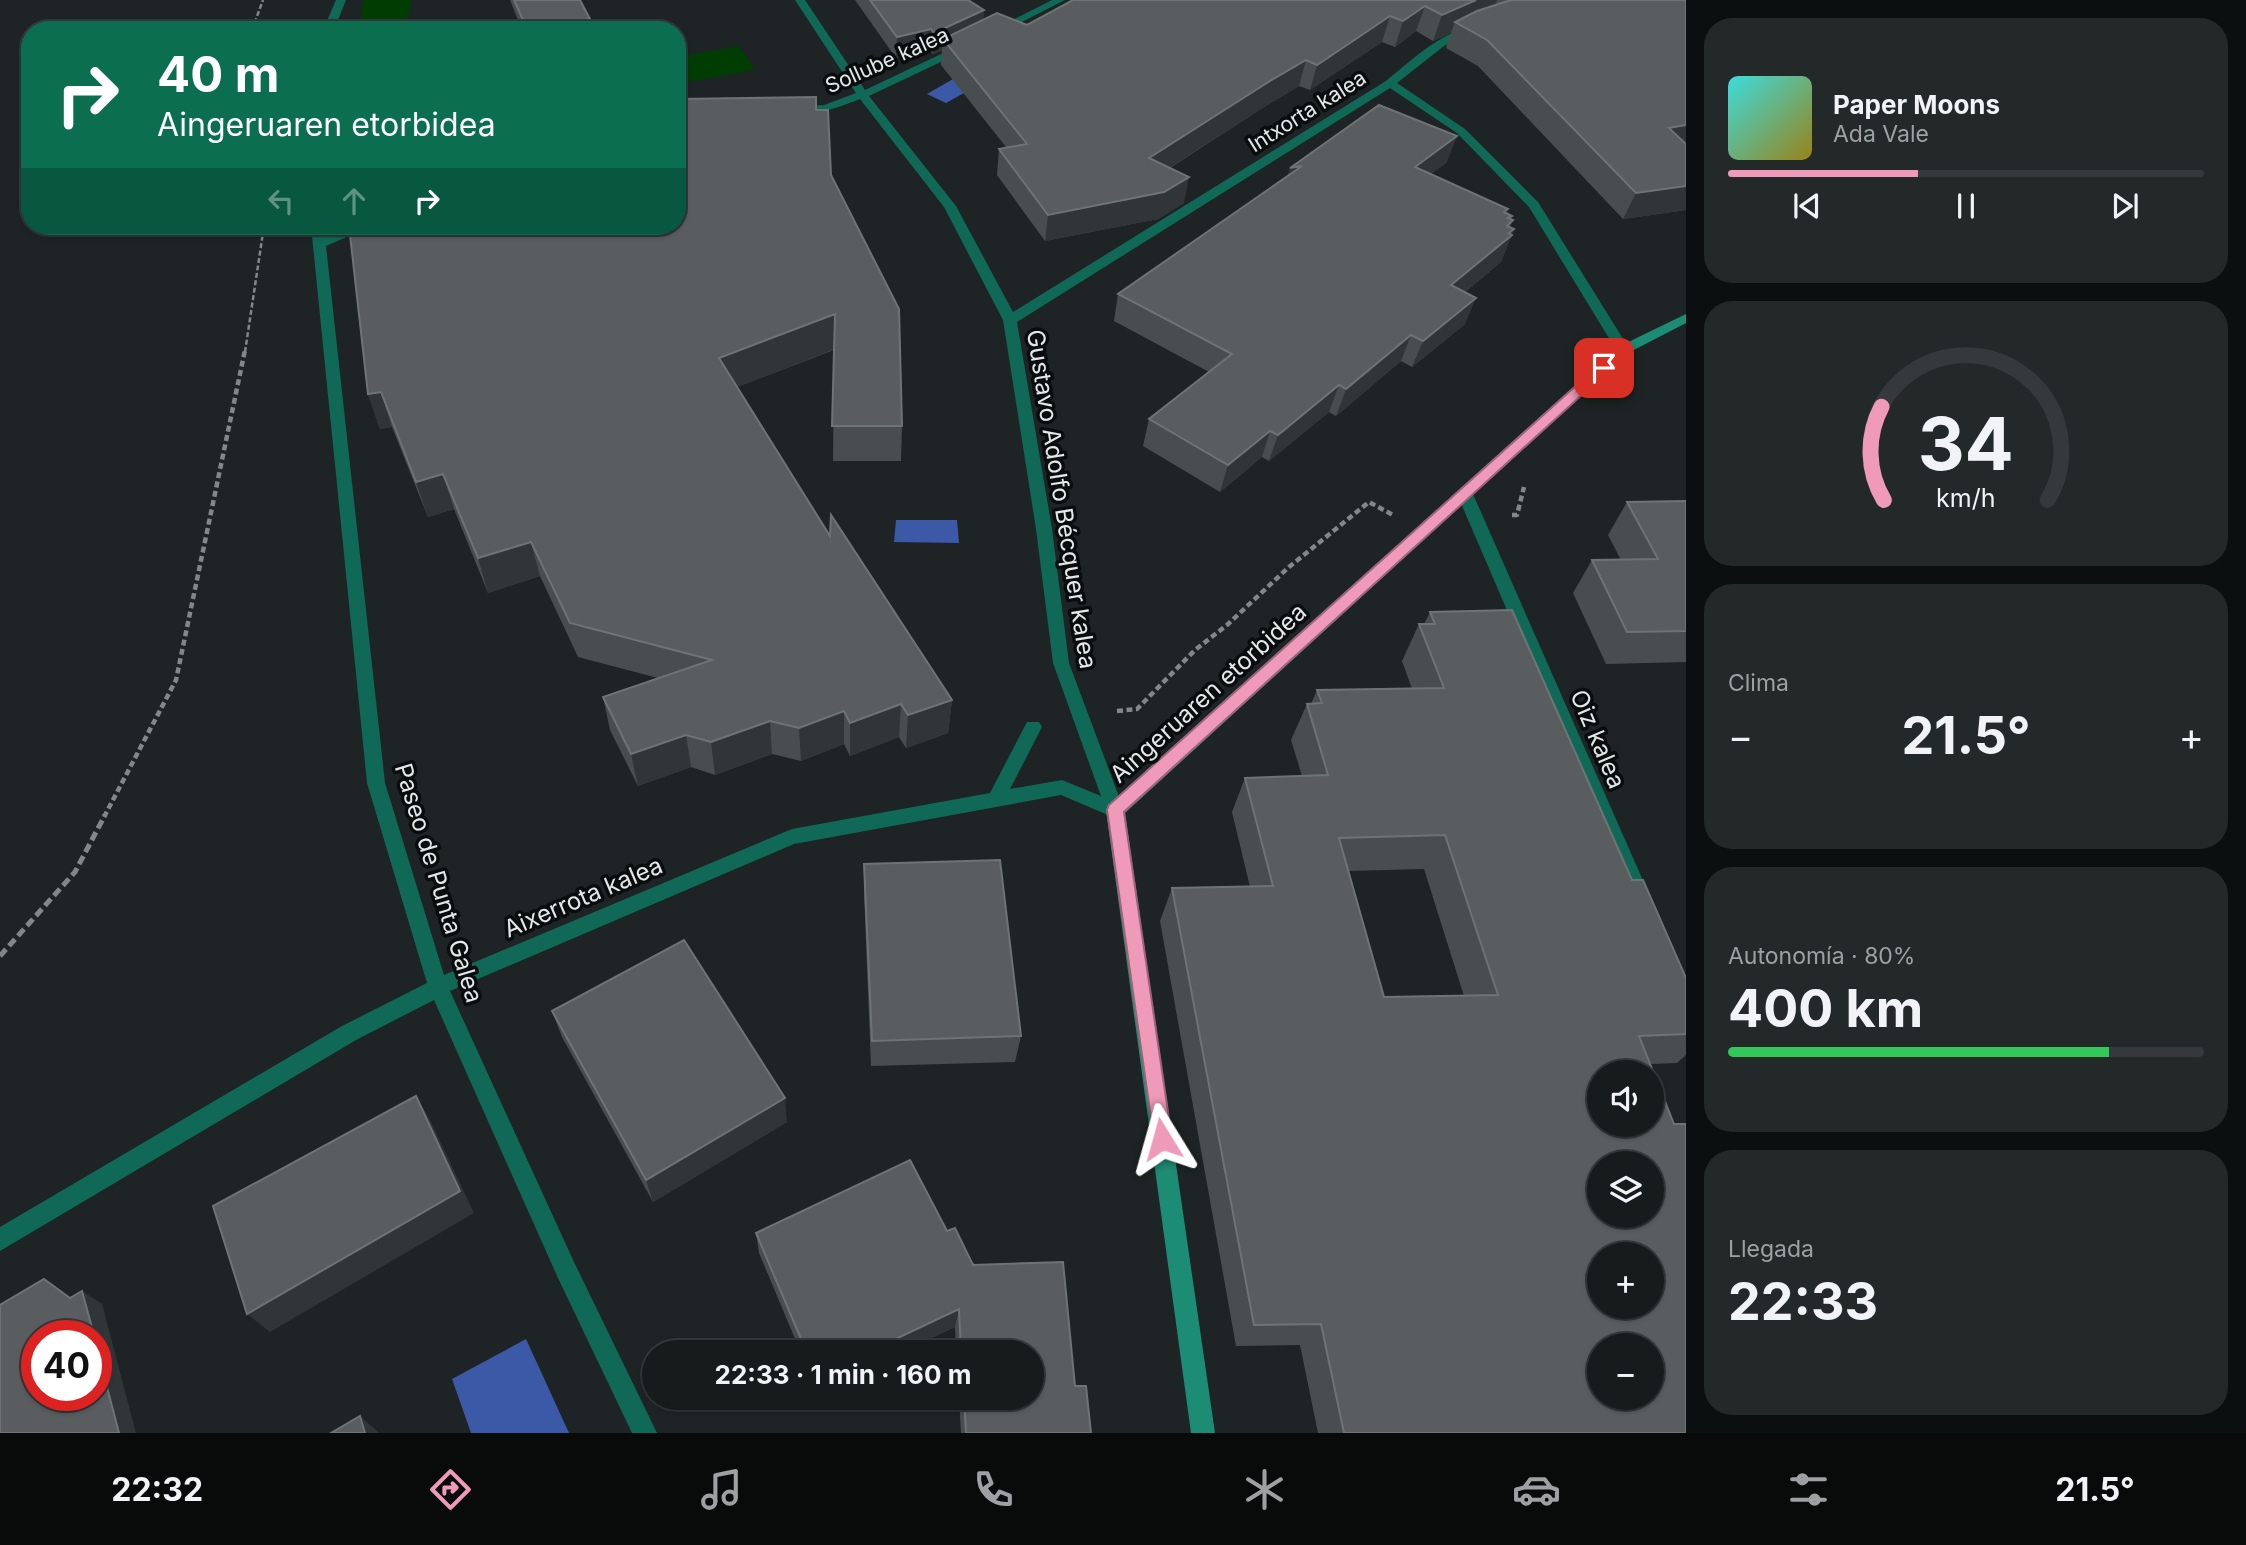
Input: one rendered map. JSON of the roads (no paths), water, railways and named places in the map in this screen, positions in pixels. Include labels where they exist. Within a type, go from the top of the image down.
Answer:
[{"type":"street","points":[[332,21],[341,0]]},
{"type":"street","name":"Gustavo Adolfo Bécquer kalea","points":[[800,0],[862,94],[950,206],[1010,320],[1044,529],[1061,663],[1115,810]]},
{"type":"street","name":"Sollube kalea","points":[[986,36],[1060,0]]},
{"type":"street","name":"Intxorta kalea","points":[[1010,320],[1390,83],[1440,44],[1483,25]]},
{"type":"street","name":"Sollube kalea","points":[[786,110],[826,108],[888,85],[974,43]]},
{"type":"street","points":[[1390,83],[1461,131],[1534,205],[1623,349]]},
{"type":"street","name":"Paseo de Punta Galea","points":[[318,235],[376,783],[438,987],[566,1269],[645,1433]]},
{"type":"street","points":[[318,244],[342,235]]},
{"type":"street","name":"Aingeruaren etorbidea","points":[[1203,1433],[1115,810],[1623,349],[1686,318]]},
{"type":"street","name":"Oiz kalea","points":[[1465,494],[1648,916]]},
{"type":"street","points":[[996,799],[1033,727]]},
{"type":"street","name":"Aixerrota kalea","points":[[0,1240],[349,1033],[438,987],[792,837],[1062,788],[1115,810]]},
{"type":"water","points":[[960,75],[980,84],[946,103],[927,94]]},
{"type":"water","points":[[896,520],[957,520],[959,543],[894,542]]},
{"type":"water","points":[[526,1339],[569,1433],[471,1433],[452,1379]]}]
